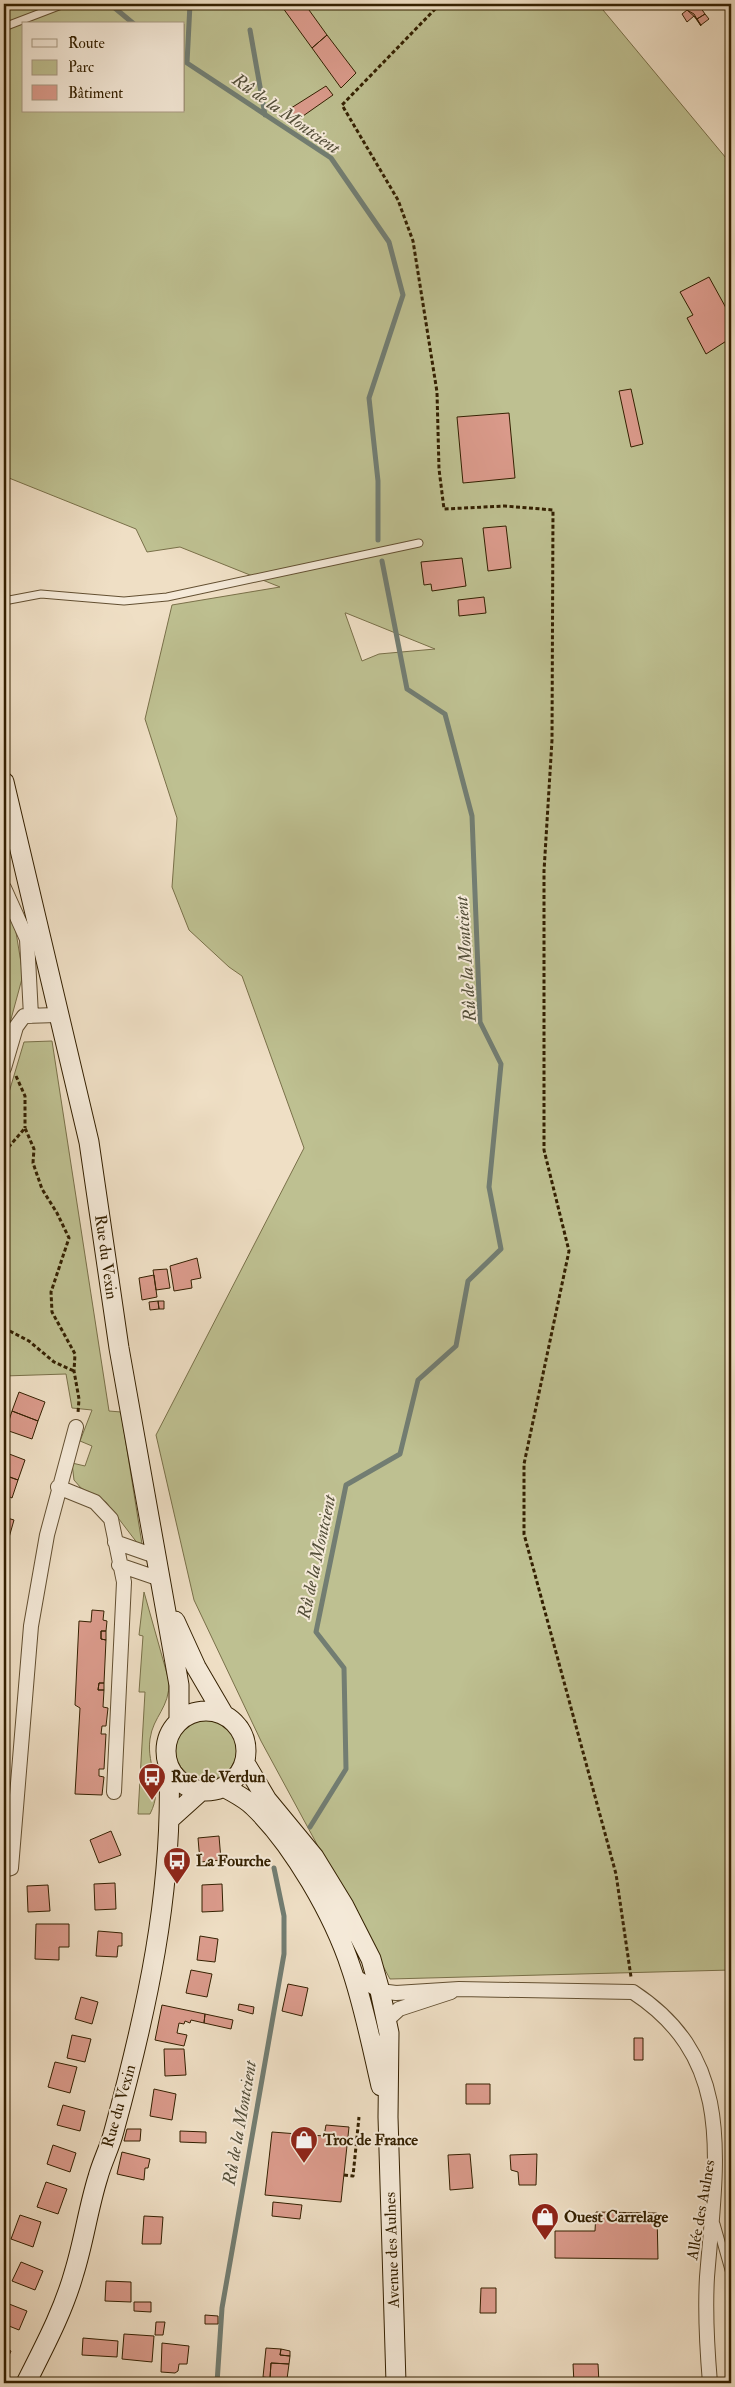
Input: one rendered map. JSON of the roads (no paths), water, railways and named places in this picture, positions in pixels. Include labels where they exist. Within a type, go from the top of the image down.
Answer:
[{"type":"main road","name":"Rue du Vexin","points":[[4,782],[27,919],[57,1015],[89,1142],[118,1348],[162,1588]]},
{"type":"main road","points":[[162,1588],[196,1667],[224,1715]]},
{"type":"main road","points":[[162,1588],[179,1685],[179,1721]]},
{"type":"main road","points":[[200,1711],[213,1711],[224,1715],[237,1725],[245,1740],[245,1763],[240,1772],[224,1787],[213,1791],[201,1791],[188,1787],[177,1778],[169,1767],[166,1747],[170,1733],[179,1721],[189,1714],[200,1711]]},
{"type":"main road","points":[[245,1763],[267,1800],[314,1857],[344,1906],[370,1959],[380,1991],[389,2033],[388,2117]]},
{"type":"main road","name":"Rue du Vexin","points":[[26,2383],[56,2324],[74,2273],[92,2199],[113,2133],[144,2014],[161,1930],[171,1818],[169,1767]]},
{"type":"main road","points":[[224,1787],[252,1805],[286,1846],[328,1914],[354,1976],[388,2117]]},
{"type":"main road","points":[[171,1818],[201,1791]]},
{"type":"main road","name":"Avenue des Aulnes","points":[[388,2117],[396,2383]]},
{"type":"street","points":[[4,888],[27,919],[31,1016]]},
{"type":"street","points":[[9,1069],[16,1027],[24,1016],[57,1015]]},
{"type":"street","points":[[4,1870],[11,1868],[30,1626],[58,1487],[76,1427]]},
{"type":"street","points":[[58,1487],[95,1502],[111,1519],[124,1582],[114,1792]]},
{"type":"street","points":[[115,1542],[155,1556]]},
{"type":"street","points":[[120,1565],[162,1588]]},
{"type":"street","points":[[354,1976],[380,1991],[396,1993],[458,1989],[633,1992],[660,2004],[686,2022]]},
{"type":"street","points":[[387,2020],[399,2010],[458,1989]]},
{"type":"street","name":"Allée des Aulnes","points":[[710,2383],[706,2337],[707,2276],[729,2148]]},
{"type":"lane","points":[[4,27],[64,4]]},
{"type":"lane","points":[[4,601],[42,594],[124,601],[167,597],[419,543]]},
{"type":"lane","points":[[715,2224],[731,2268],[731,2277]]},
{"type":"waterway","points":[[110,4],[132,22]]},
{"type":"waterway","name":"Rû de la Montcient","points":[[190,4],[187,63],[331,158],[389,242],[403,295],[369,398],[378,481],[378,540]]},
{"type":"waterway","points":[[250,30],[265,115]]},
{"type":"waterway","name":"Rû de la Montcient","points":[[310,1827],[346,1769],[344,1668],[316,1632],[346,1485],[400,1454],[418,1380],[456,1346],[468,1281],[501,1249],[489,1187],[501,1064],[480,1022],[472,816],[445,714],[407,689],[382,561]]},
{"type":"waterway","name":"Rû de la Montcient","points":[[217,2383],[222,2308],[284,1954],[284,1916],[274,1868]]},
{"type":"place","name":"Rue de Verdun","points":[[152,1801]]},
{"type":"place","name":"La Fourche","points":[[177,1885]]},
{"type":"place","name":"Troc de France","points":[[304,2164]]},
{"type":"place","name":"Ouest Carrelage","points":[[545,2241]]}]
